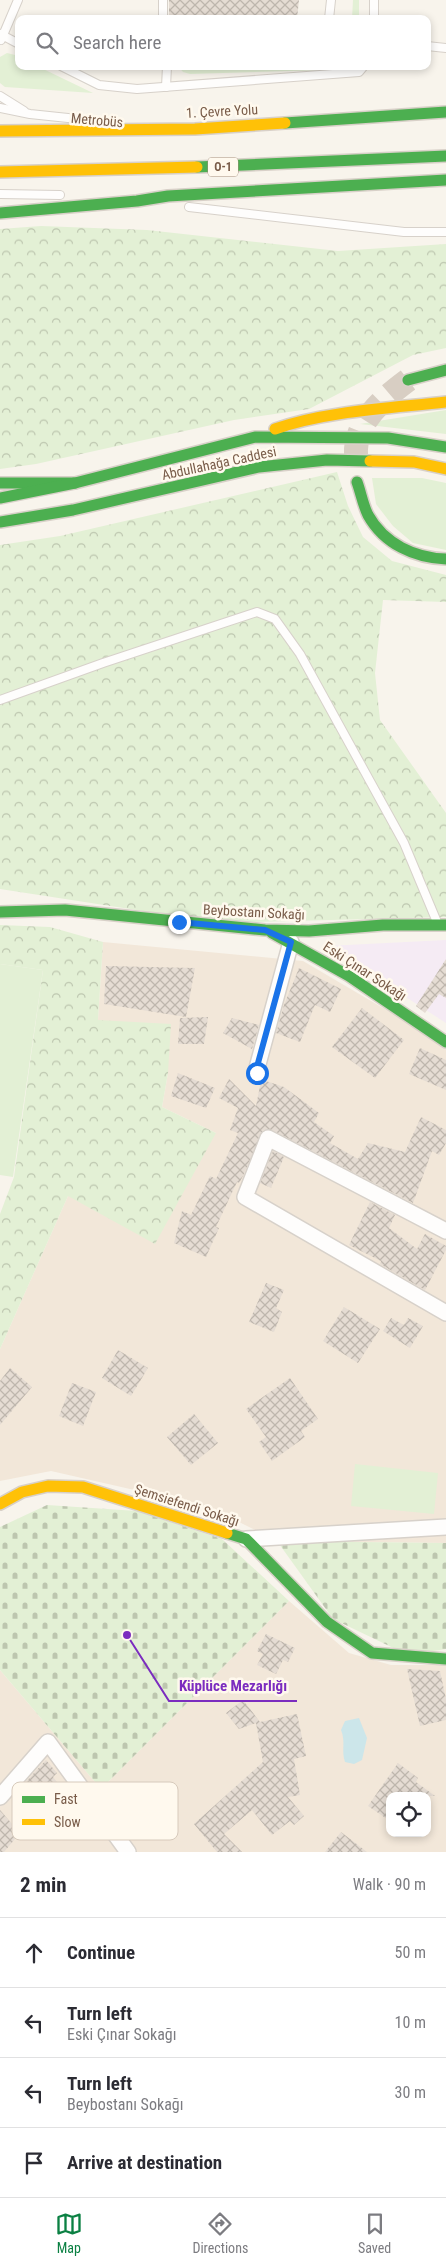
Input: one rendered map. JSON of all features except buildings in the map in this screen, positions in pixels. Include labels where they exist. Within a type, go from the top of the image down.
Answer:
[{"type":"main road","name":"1. Çevre Yolu","points":[[0,130],[194,129],[446,112]]},
{"type":"main road","name":"O-1","points":[[0,172],[210,167],[446,156]]},
{"type":"main road","points":[[0,213],[137,201],[446,180]]},
{"type":"main road","points":[[408,380],[446,370]]},
{"type":"main road","points":[[255,437],[289,424],[364,411],[446,402]]},
{"type":"main road","name":"Abdullahağa Caddesi","points":[[75,483],[255,437],[388,438],[446,447]]},
{"type":"main road","name":"Abdullahağa Caddesi","points":[[0,522],[73,510],[259,467],[327,460],[414,462],[446,469]]},
{"type":"main road","points":[[357,482],[368,514],[380,534],[412,553],[433,560],[446,560]]},
{"type":"main road","points":[[0,483],[75,483]]},
{"type":"main road","points":[[0,498],[75,483]]},
{"type":"main road","name":"Beybostanı Sokağı","points":[[0,912],[65,910],[265,930],[310,931],[383,925],[442,925]]},
{"type":"main road","name":"Eski Çınar Sokağı","points":[[265,930],[291,942],[349,976],[446,1042]]},
{"type":"main road","name":"Şemsiefendi Sokağı","points":[[0,1504],[22,1492],[48,1486],[83,1487],[246,1539],[327,1622],[372,1654],[446,1659]]},
{"type":"street","points":[[257,1073],[258,1063],[291,942]]},
{"type":"street","points":[[446,1231],[268,1138],[245,1197],[446,1313]]},
{"type":"street","points":[[246,1539],[446,1527]]},
{"type":"street","points":[[13,1782],[48,1742],[77,1782]]},
{"type":"street","points":[[0,1797],[12,1783]]},
{"type":"street","points":[[119,1840],[128,1852]]},
{"type":"lane","points":[[15,44],[1,37],[18,0]]},
{"type":"lane","points":[[163,0],[163,15]]},
{"type":"lane","points":[[329,15],[331,0]]},
{"type":"lane","points":[[374,0],[374,15]]},
{"type":"lane","points":[[431,46],[446,48]]},
{"type":"lane","points":[[69,70],[99,85],[137,89],[359,72],[361,70]]},
{"type":"lane","points":[[166,87],[167,70]]},
{"type":"lane","points":[[0,96],[30,114]]},
{"type":"lane","name":"Metrobüs","points":[[0,108],[30,114],[79,118]]},
{"type":"lane","name":"Metrobüs","points":[[108,121],[194,129]]},
{"type":"lane","points":[[0,194],[69,195]]},
{"type":"lane","points":[[99,195],[168,200]]},
{"type":"lane","points":[[177,206],[404,232],[446,232]]},
{"type":"lane","points":[[40,525],[73,510]]},
{"type":"lane","points":[[0,700],[103,663],[257,612],[275,619],[300,654],[404,843],[442,925]]},
{"type":"shaded area","points":[[446,940],[446,1023],[327,946]]},
{"type":"shaded area","points":[[103,942],[303,961],[446,1045],[446,1543],[277,1541],[209,1507],[51,1471],[0,1481],[0,1349],[68,1196],[216,1133],[162,1107],[168,1073],[98,1020]]},
{"type":"shaded area","points":[[289,1601],[349,1653],[391,1665],[446,1665],[446,1852],[0,1852],[0,1670],[95,1782],[12,1782],[12,1840],[178,1840],[178,1782],[108,1782]]},
{"type":"green space","points":[[353,0],[359,0],[359,15],[352,15]]},
{"type":"green space","points":[[7,53],[15,55],[15,70],[45,70],[93,93],[5,87],[0,83],[0,57]]},
{"type":"green space","points":[[181,70],[326,70],[190,74]]},
{"type":"green space","points":[[41,226],[147,230],[338,251],[446,244],[446,348],[413,355],[309,409],[234,420],[36,464],[0,469],[0,229]]},
{"type":"green space","points":[[446,410],[446,434],[360,424]]},
{"type":"green space","points":[[337,472],[348,506],[363,537],[392,561],[446,575],[446,602],[383,600],[375,673],[380,720],[446,813],[446,917],[221,923],[0,889],[0,545],[60,536]]},
{"type":"green space","points":[[372,478],[422,478],[446,483],[446,550],[413,543],[393,526],[376,504]]},
{"type":"green space","points":[[0,925],[50,927],[103,942],[98,1020],[171,1024],[168,1073],[162,1107],[216,1133],[155,1244],[68,1196],[0,1349],[0,1214],[14,1177],[43,970],[0,964]]},
{"type":"green space","points":[[0,964],[43,970],[13,1177],[0,1175]]},
{"type":"green space","points":[[355,1464],[438,1473],[434,1514],[351,1506]]},
{"type":"green space","points":[[47,1505],[137,1511],[222,1539],[289,1601],[108,1782],[95,1782],[0,1670],[0,1527]]},
{"type":"green space","points":[[277,1541],[446,1543],[446,1649],[408,1655],[333,1619]]},
{"type":"water","points":[[359,1718],[367,1738],[362,1760],[354,1764],[345,1762],[341,1730],[345,1721]]},
{"type":"tunnel","points":[[356,455],[357,443],[365,422],[380,403],[408,380]]},
{"type":"traffic: fast","points":[[285,123],[446,112]]},
{"type":"traffic: fast","points":[[197,167],[446,156]]},
{"type":"traffic: fast","points":[[0,213],[137,201],[168,196],[446,180]]},
{"type":"traffic: fast","points":[[408,380],[446,370]]},
{"type":"traffic: fast","points":[[0,498],[75,483],[255,437],[388,438],[446,447]]},
{"type":"traffic: fast","points":[[0,522],[73,510],[259,467],[327,460],[370,461]]},
{"type":"traffic: fast","points":[[357,482],[368,515],[383,534],[401,547],[412,552],[423,556],[446,559]]},
{"type":"traffic: fast","points":[[0,483],[75,483]]},
{"type":"traffic: fast","points":[[0,912],[65,910],[265,930],[309,931],[383,925],[446,925]]},
{"type":"traffic: fast","points":[[272,933],[349,976],[446,1042]]},
{"type":"traffic: fast","points":[[227,1533],[246,1539],[327,1622],[372,1653],[446,1659]]},
{"type":"traffic: slow","points":[[0,131],[195,129],[285,123]]},
{"type":"traffic: slow","points":[[0,172],[197,167]]},
{"type":"traffic: slow","points":[[275,429],[337,414],[446,402]]},
{"type":"traffic: slow","points":[[370,461],[414,462],[446,469]]},
{"type":"traffic: slow","points":[[0,1504],[22,1492],[48,1486],[83,1487],[227,1533]]},
{"type":"place","name":"Küplüce Mezarlığı","points":[[127,1635]]},
{"type":"route","points":[[179,922],[265,930],[291,942],[258,1063],[257,1073]]}]
